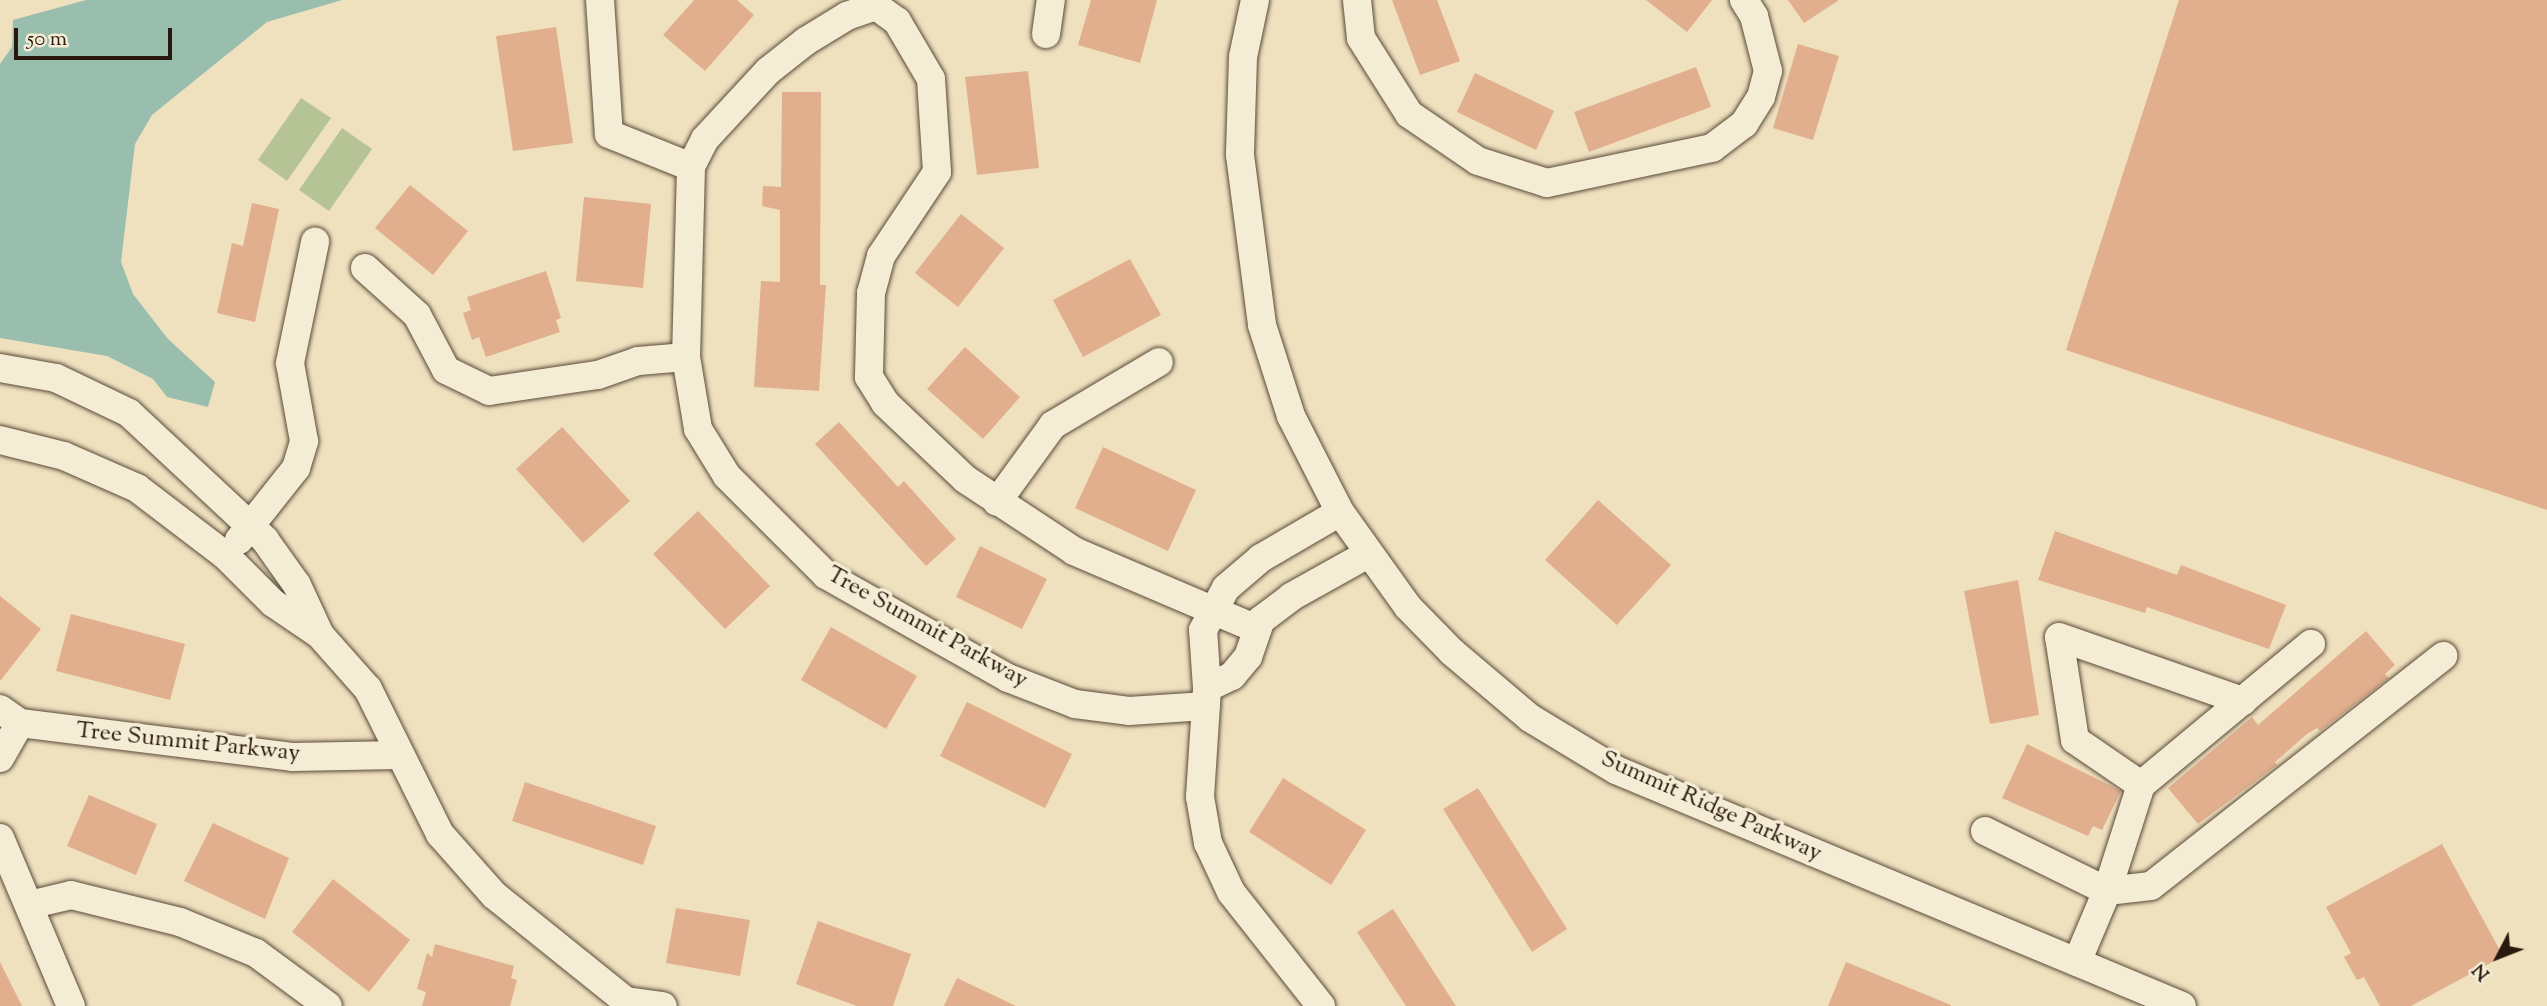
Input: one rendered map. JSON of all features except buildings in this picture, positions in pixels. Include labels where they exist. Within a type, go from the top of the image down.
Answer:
[{"type":"street","points":[[600,0],[609,134],[691,167]]},
{"type":"street","points":[[1046,34],[1051,0]]},
{"type":"street","name":"Summit Ridge Parkway","points":[[1255,0],[1243,57],[1240,155],[1262,325],[1291,416],[1340,512],[1408,607],[1452,652],[1531,718],[1616,770],[2182,1006]]},
{"type":"street","points":[[1357,0],[1361,38],[1409,114],[1478,161],[1547,183],[1712,148],[1744,124],[1760,97],[1768,71],[1754,16],[1744,0]]},
{"type":"street","name":"Tree Summit Parkway","points":[[1258,629],[1074,551],[965,479],[885,402],[869,377],[871,293],[881,256],[937,172],[931,79],[897,21],[876,3],[816,34],[768,71],[705,139],[691,167],[686,357],[698,429],[727,476],[826,575],[1008,678],[1074,704],[1129,711],[1207,697],[1232,676],[1248,657],[1258,629],[1261,620],[1291,597],[1368,554]]},
{"type":"street","points":[[225,555],[252,527],[296,468],[304,441],[290,363],[315,242]]},
{"type":"street","points":[[365,268],[417,315],[446,370],[489,391],[598,375],[638,361],[686,357]]},
{"type":"street","points":[[997,502],[1052,425],[1158,362]]},
{"type":"street","points":[[0,368],[56,378],[129,413],[252,527],[297,585],[320,635]]},
{"type":"street","points":[[0,440],[64,456],[137,488],[225,555],[273,603],[320,635],[368,689],[440,834],[494,895],[625,1003],[663,1006]]},
{"type":"street","points":[[1321,1006],[1231,892],[1208,843],[1200,797],[1207,697],[1203,630],[1226,588],[1261,558],[1340,512]]},
{"type":"street","points":[[2141,785],[2075,740],[2059,637],[2243,701]]},
{"type":"street","points":[[2077,962],[2107,891],[2141,785],[2311,644]]},
{"type":"street","points":[[1985,831],[2107,891],[2151,886],[2443,656]]},
{"type":"street","name":"Tree Summit Parkway","points":[[0,758],[10,716],[292,757],[399,755]]},
{"type":"street","points":[[0,838],[71,1006]]},
{"type":"street","points":[[29,905],[71,895],[180,922],[256,953],[328,1006]]},
{"type":"shaded area","points":[[86,0],[342,0],[267,22],[152,115],[135,144],[121,262],[133,294],[168,339],[215,382],[208,407],[167,397],[153,379],[107,356],[0,338],[0,64],[12,47],[13,20]]},
{"type":"shaded area","points":[[301,98],[331,118],[287,181],[258,160]]},
{"type":"shaded area","points":[[342,128],[372,149],[329,211],[299,190]]}]
